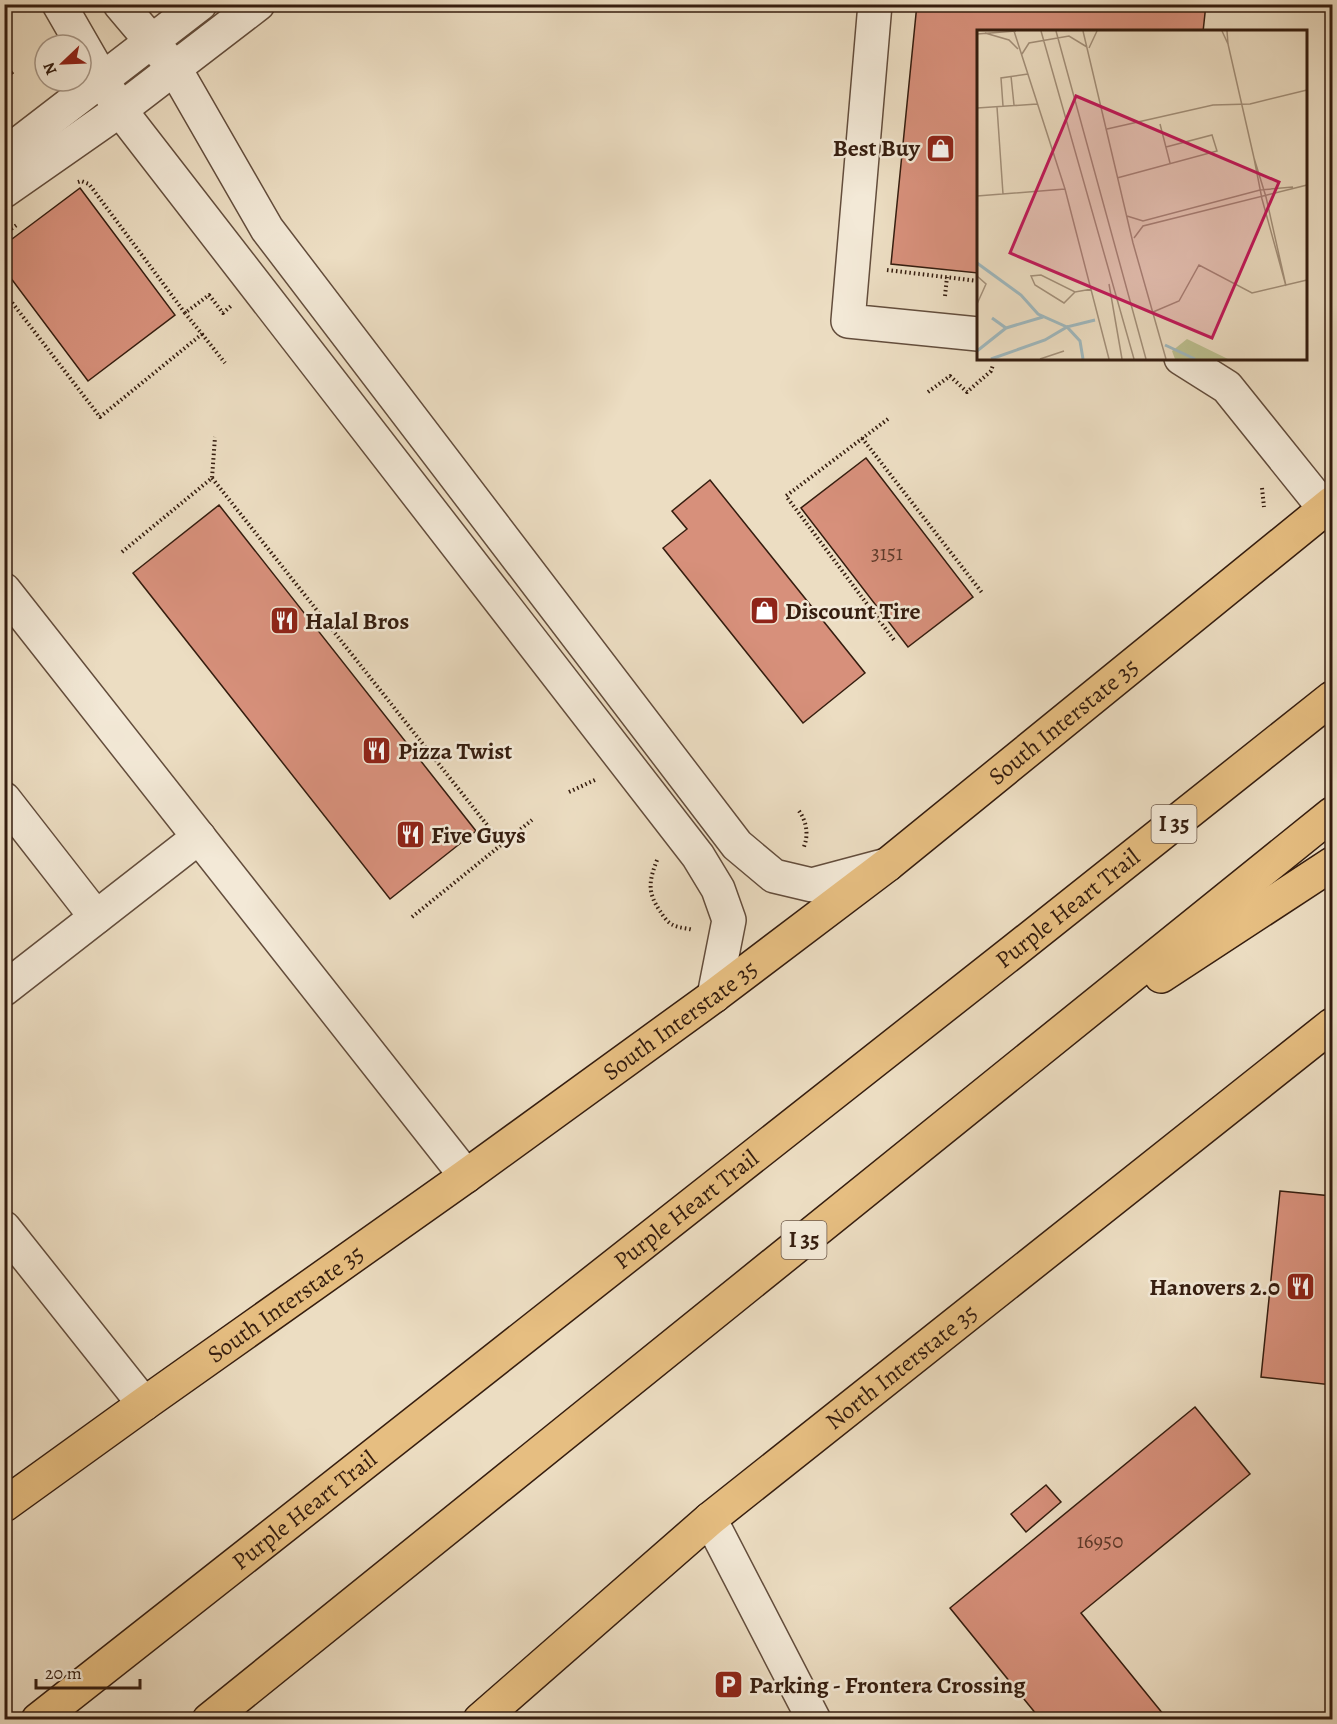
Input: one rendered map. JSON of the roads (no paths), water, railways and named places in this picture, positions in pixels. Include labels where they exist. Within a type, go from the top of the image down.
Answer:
[{"type":"main road","name":"South Interstate 35","points":[[4,1505],[714,996],[887,865],[1329,506]]},
{"type":"main road","name":"Purple Heart Trail","points":[[38,1719],[1006,958],[1332,698]]},
{"type":"main road","name":"I 35","points":[[209,1719],[1332,814]]},
{"type":"main road","points":[[1008,1075],[1332,864]]},
{"type":"main road","name":"North Interstate 35","points":[[480,1719],[710,1519],[1332,1025]]},
{"type":"street","points":[[59,4],[120,110],[698,856],[718,889],[729,920],[714,996]]},
{"type":"street","points":[[120,4],[175,69],[267,229],[738,845],[774,876],[812,885],[887,865]]},
{"type":"street","points":[[4,155],[200,4]]},
{"type":"street","points":[[4,191],[120,110],[258,4]]},
{"type":"street","points":[[875,4],[848,321],[977,346]]},
{"type":"street","points":[[1184,360],[1227,387],[1329,506]]},
{"type":"street","points":[[4,590],[466,1176]]},
{"type":"street","points":[[4,799],[96,917]]},
{"type":"street","points":[[4,989],[199,837]]},
{"type":"street","points":[[4,1228],[144,1404]]},
{"type":"street","points":[[710,1519],[814,1719]]},
{"type":"place","name":"Best Buy","points":[[941,148]]},
{"type":"place","name":"Discount Tire","points":[[764,611]]},
{"type":"place","name":"Halal Bros","points":[[284,621]]},
{"type":"place","name":"Pizza Twist","points":[[377,751]]},
{"type":"place","name":"Five Guys","points":[[410,835]]},
{"type":"place","name":"Hanovers 2.0","points":[[1301,1287]]},
{"type":"place","name":"Parking - Frontera Crossing","points":[[728,1685]]}]
